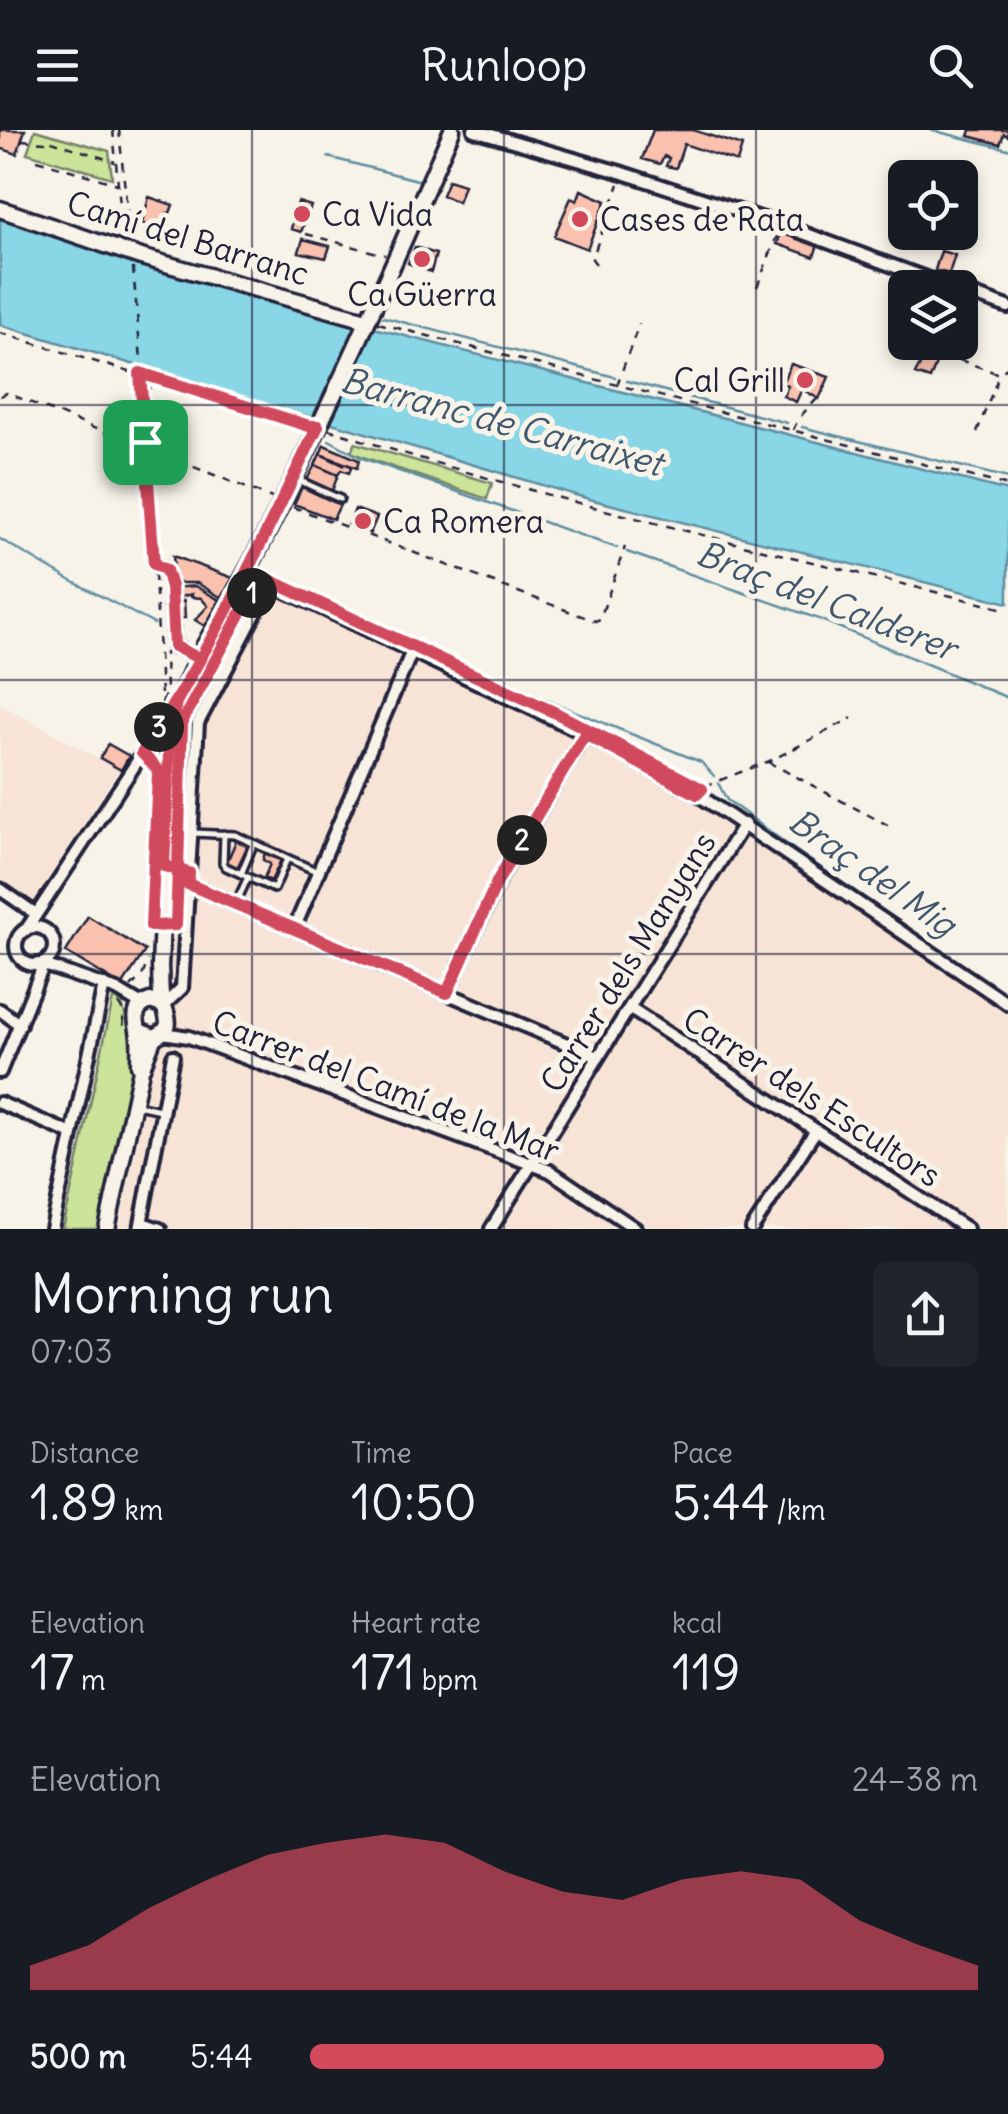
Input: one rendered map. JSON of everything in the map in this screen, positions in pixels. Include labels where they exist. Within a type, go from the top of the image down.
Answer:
[{"type":"main road","points":[[110,1228],[180,873],[170,732],[200,659],[293,478],[452,130]]},
{"type":"main road","name":"Camí del Barranc","points":[[0,210],[128,254],[364,321]]},
{"type":"main road","points":[[146,1034],[169,1025],[169,1013],[151,1006]]},
{"type":"street","points":[[474,130],[623,173],[904,270]]},
{"type":"street","points":[[978,296],[1008,306]]},
{"type":"street","points":[[157,566],[166,570],[171,587],[174,646],[200,659]]},
{"type":"street","points":[[184,704],[17,942],[18,954],[27,963],[104,985],[151,1006],[182,988],[180,873],[191,833],[198,723],[275,584],[585,734],[697,794],[1008,1004]]},
{"type":"street","points":[[294,929],[412,652]]},
{"type":"street","points":[[447,993],[498,880],[585,734]]},
{"type":"street","name":"Carrer dels Manyans","points":[[491,1229],[744,824]]},
{"type":"street","points":[[180,873],[236,904],[598,1057]]},
{"type":"street","points":[[0,889],[36,914]]},
{"type":"street","points":[[26,930],[41,928],[50,935],[58,970]]},
{"type":"street","points":[[40,964],[52,956]]},
{"type":"street","points":[[0,1072],[40,964]]},
{"type":"street","points":[[52,1229],[104,985]]},
{"type":"street","name":"Carrer dels Escultors","points":[[629,1008],[967,1229]]},
{"type":"street","points":[[0,1010],[20,1024]]},
{"type":"street","name":"Carrer del Camí de la Mar","points":[[146,1034],[189,1037],[550,1171],[636,1229]]},
{"type":"street","points":[[160,1229],[141,1226],[173,1056]]},
{"type":"street","points":[[0,1104],[72,1134]]},
{"type":"street","points":[[752,1229],[816,1130]]},
{"type":"lane","points":[[293,478],[340,499]]},
{"type":"lane","points":[[191,833],[224,834],[318,872]]},
{"type":"lane","points":[[224,834],[223,863],[274,888],[287,858]]},
{"type":"lane","points":[[236,904],[254,844]]},
{"type":"lane","points":[[134,1105],[163,1110]]},
{"type":"path","points":[[116,130],[118,184],[146,395],[166,692],[154,716]]},
{"type":"path","points":[[116,130],[129,234]]},
{"type":"path","points":[[22,140],[46,139],[116,163]]},
{"type":"path","points":[[37,160],[118,184]]},
{"type":"path","points":[[596,264],[592,260],[623,173]]},
{"type":"path","points":[[757,287],[781,225]]},
{"type":"path","points":[[306,234],[395,260]]},
{"type":"path","points":[[364,321],[1008,486]]},
{"type":"path","points":[[616,386],[639,324]]},
{"type":"path","points":[[0,333],[315,424],[396,452],[643,521],[1008,610]]},
{"type":"path","points":[[960,360],[999,374]]},
{"type":"path","points":[[977,432],[999,374],[1008,367]]},
{"type":"path","points":[[142,373],[157,566],[161,695]]},
{"type":"path","points":[[792,431],[802,410],[820,401],[830,379]]},
{"type":"path","points":[[146,395],[160,383],[307,430],[315,424]]},
{"type":"path","points":[[0,396],[7,393],[131,442],[145,442]]},
{"type":"path","points":[[164,454],[595,620],[600,619],[625,547]]},
{"type":"path","points":[[184,704],[261,576],[275,584]]},
{"type":"path","points":[[697,794],[719,778],[766,762],[852,718]]},
{"type":"path","points":[[766,762],[895,829]]},
{"type":"path","points":[[180,796],[180,873]]},
{"type":"path","points":[[146,1034],[117,1002],[120,993],[145,971],[150,948]]},
{"type":"shaded area","points":[[261,576],[558,714],[702,789],[1008,999],[1008,1229],[119,1229],[161,1025],[185,723]]},
{"type":"shaded area","points":[[0,704],[119,770],[32,905],[0,881]]},
{"type":"green space","points":[[35,130],[109,151],[112,178],[27,153]]},
{"type":"green space","points":[[355,443],[492,483],[487,499],[351,452]]},
{"type":"green space","points":[[113,999],[121,1001],[135,1047],[135,1062],[102,1229],[63,1229]]},
{"type":"water","name":"Barranc de Carraixet","points":[[0,219],[343,320],[1008,491],[1008,603],[589,499],[0,325]]},
{"type":"building","points":[[0,130],[25,130],[17,154],[0,148]]},
{"type":"building","points":[[653,130],[693,130],[742,146],[737,162],[684,144],[676,168],[666,166],[669,158],[664,156],[660,164],[642,159]]},
{"type":"building","points":[[971,130],[1008,130],[1008,136],[1004,134],[1000,144],[969,136]]},
{"type":"building","points":[[448,180],[464,185],[458,202],[442,195]]},
{"type":"building","name":"Cases de Rata","points":[[581,190],[606,201],[587,249],[554,236],[571,198],[577,201]]},
{"type":"building","points":[[149,197],[173,205],[161,230],[142,223]]},
{"type":"building","name":"Ca Vida","points":[[298,202],[311,206],[301,232],[291,229]]},
{"type":"building","points":[[786,230],[818,244],[814,257],[777,244]]},
{"type":"building","points":[[303,239],[330,246],[326,258],[299,252]]},
{"type":"building","name":"Ca Güerra","points":[[415,247],[436,254],[431,272],[408,263]]},
{"type":"building","points":[[941,251],[955,255],[950,270],[935,270]]},
{"type":"building","points":[[913,360],[937,360],[930,379],[915,374],[921,363]]},
{"type":"building","name":"Cal Grill","points":[[791,364],[829,377],[819,399],[802,389],[796,402],[783,396],[788,386],[782,383]]},
{"type":"building","points":[[324,445],[359,460],[357,468],[320,454]]},
{"type":"building","points":[[320,454],[352,466],[349,473],[341,470],[338,475],[315,465]]},
{"type":"building","points":[[315,465],[338,475],[332,491],[306,481]]},
{"type":"building","points":[[302,487],[340,505],[333,519],[294,504]]},
{"type":"building","name":"Ca Romera","points":[[355,509],[377,517],[370,533],[349,524]]},
{"type":"building","points":[[173,556],[233,578],[222,598],[197,583],[175,583]]},
{"type":"building","points":[[195,586],[221,601],[205,626],[195,620],[208,606],[192,594],[180,597],[185,618],[175,618],[174,588]]},
{"type":"building","points":[[108,744],[129,756],[121,770],[100,758]]},
{"type":"building","points":[[239,834],[251,839],[237,868],[226,864]]},
{"type":"building","points":[[265,853],[281,860],[271,881],[264,878],[270,864],[263,860]]},
{"type":"building","points":[[88,916],[145,951],[122,986],[66,952]]},
{"type":"waterway","points":[[419,185],[442,130]]},
{"type":"waterway","points":[[931,130],[1008,149]]},
{"type":"waterway","points":[[328,157],[421,181]]},
{"type":"waterway","points":[[383,317],[615,377]]},
{"type":"waterway","points":[[627,381],[787,423]]},
{"type":"waterway","points":[[802,427],[1008,478]]},
{"type":"waterway","name":"Braç del Calderer","points":[[329,440],[362,458],[617,548]]},
{"type":"waterway","name":"Braç del Calderer","points":[[258,570],[277,532]]},
{"type":"waterway","points":[[0,539],[154,624]]},
{"type":"waterway","name":"Braç del Calderer","points":[[627,552],[819,619],[1008,698]]},
{"type":"waterway","name":"Braç del Mig","points":[[211,656],[257,571],[437,656],[701,762],[714,776]]},
{"type":"waterway","name":"Braç del Mig","points":[[718,783],[727,800],[795,850],[1008,996]]},
{"type":"place","name":"Ca Vida","points":[[302,214]]},
{"type":"place","name":"Cases de Rata","points":[[580,219]]},
{"type":"place","name":"Ca Güerra","points":[[422,259]]},
{"type":"place","name":"Cal Grill","points":[[805,380]]},
{"type":"place","name":"Ca Romera","points":[[363,521]]},
{"type":"route","points":[[145,442],[140,373],[318,426],[256,556],[176,702],[142,753],[158,774],[151,926],[176,925],[178,870],[189,873],[188,884],[447,993],[498,880],[585,734],[697,794],[702,789],[558,714],[261,576],[182,722],[178,870],[164,866],[170,732],[176,702],[200,659],[174,646],[171,587],[166,570],[154,564],[145,442]]}]
